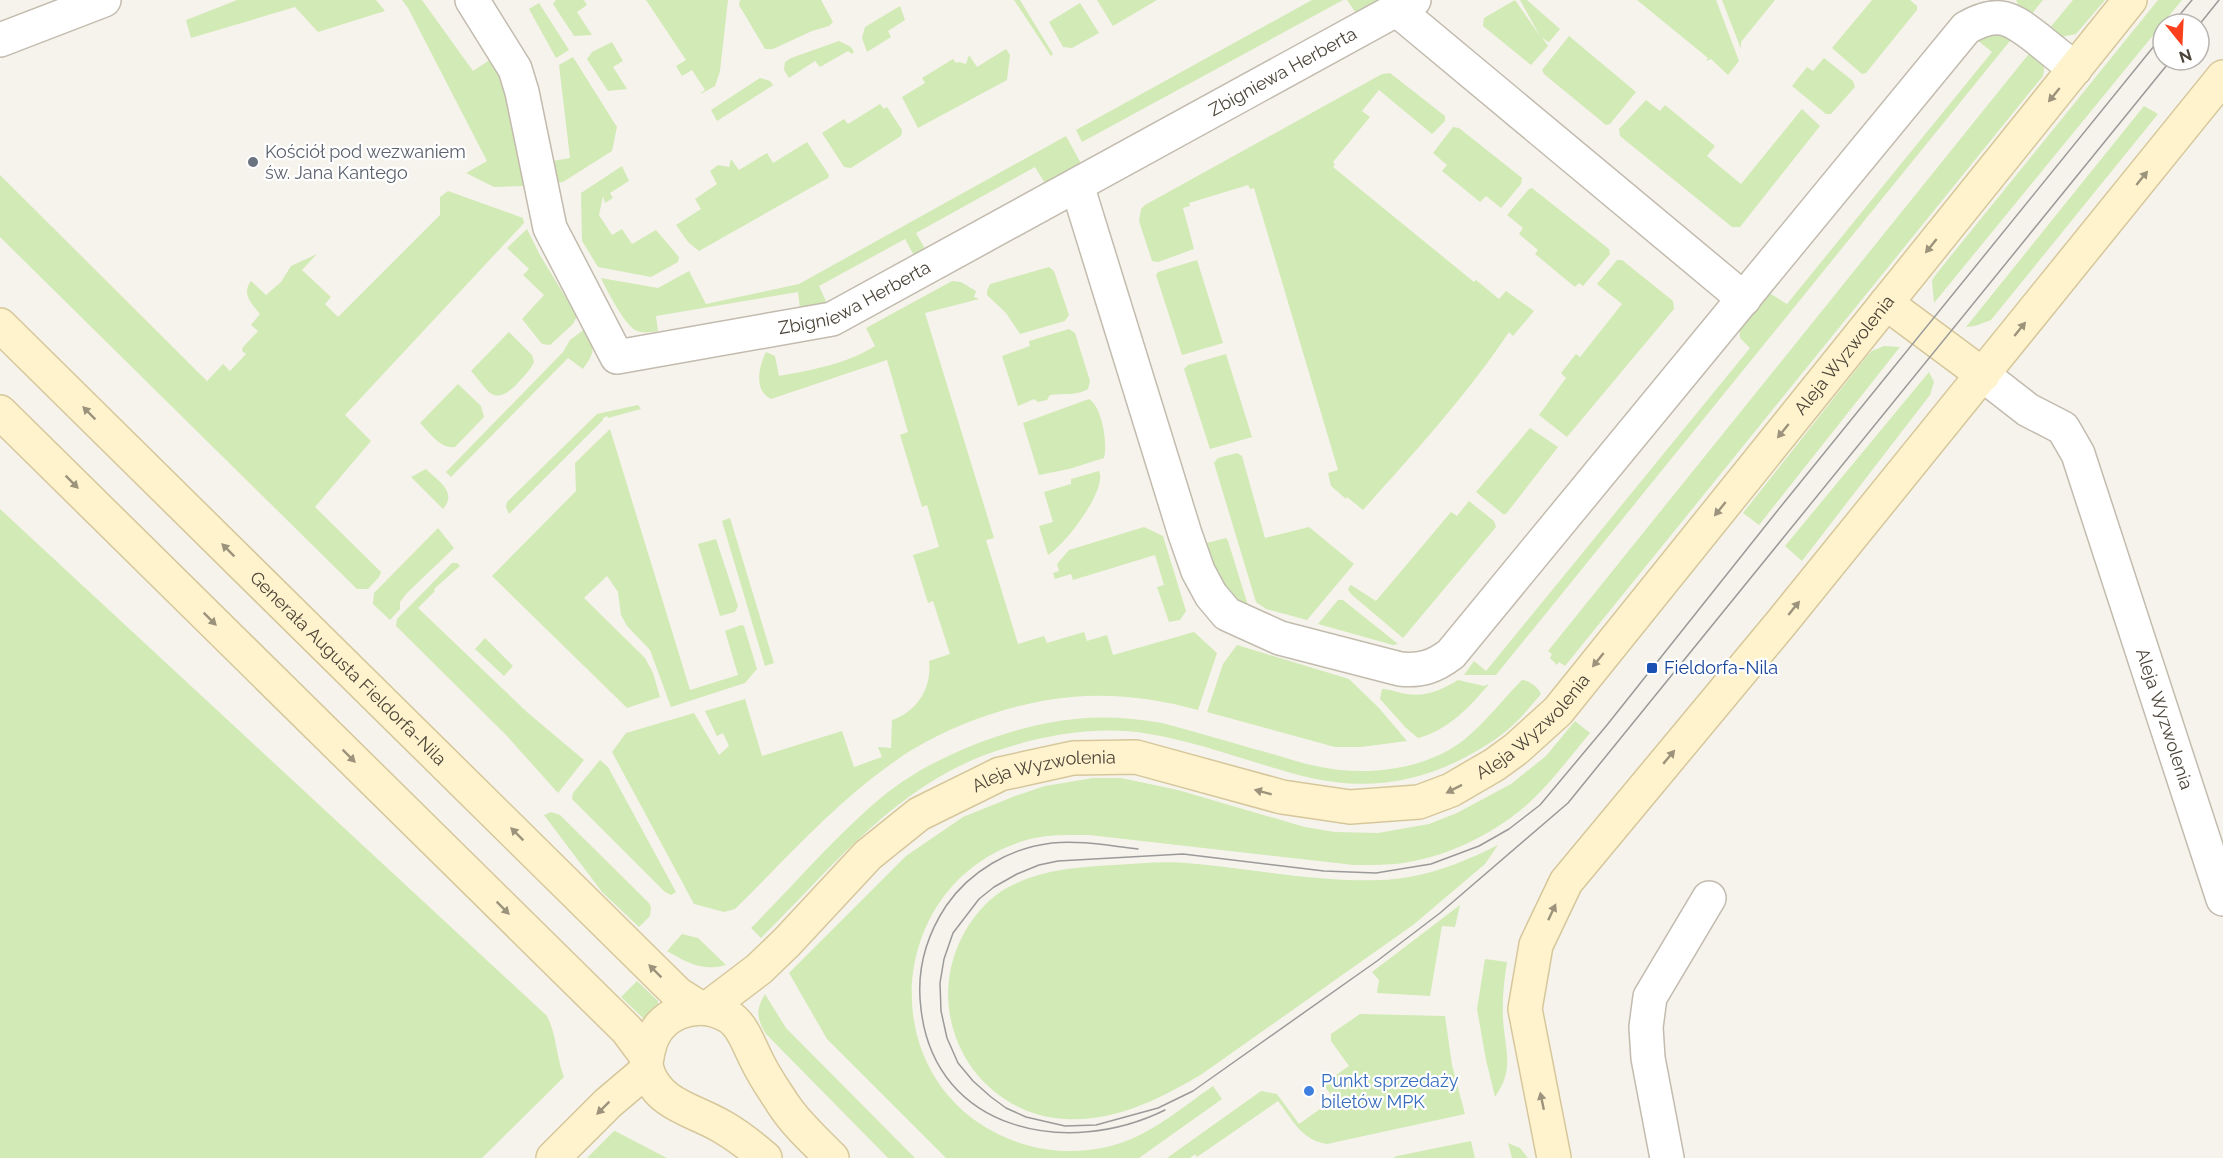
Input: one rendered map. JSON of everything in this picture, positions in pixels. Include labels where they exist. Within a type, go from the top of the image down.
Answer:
[{"type":"main road","name":"Aleja Wyzwolenia","points":[[705,1008],[759,969],[868,855],[919,814],[1000,774],[1073,758],[1136,757],[1282,797],[1350,807],[1419,802],[1435,798],[1475,777],[1516,749],[1558,711],[2130,0]]},
{"type":"main road","points":[[1554,1158],[1525,1009],[1536,945],[1566,882],[1782,622],[2223,77]]},
{"type":"main road","points":[[1886,303],[1983,375]]},
{"type":"main road","name":"Generała Augusta Fieldorfa-Nila","points":[[0,325],[678,994],[705,1008],[730,1017],[743,1031],[758,1063],[784,1106],[832,1158]]},
{"type":"main road","points":[[0,412],[627,1030],[647,1063],[660,1094],[676,1105],[719,1125],[746,1142],[765,1158]]},
{"type":"main road","points":[[553,1158],[647,1063],[651,1037],[663,1021],[680,1011],[705,1008]]},
{"type":"street","points":[[0,40],[104,0]]},
{"type":"street","name":"Zbigniewa Herberta","points":[[472,0],[515,69],[522,92],[550,228],[617,357],[832,319],[1405,5]]},
{"type":"street","points":[[1405,5],[1744,298]]},
{"type":"street","points":[[1077,185],[1185,534],[1198,571],[1210,595],[1227,614],[1280,638],[1400,669],[1418,671],[1437,665],[1452,654],[1966,28],[1980,20],[1996,17],[2014,20],[2075,69]]},
{"type":"street","name":"Aleja Wyzwolenia","points":[[1983,375],[2028,410],[2063,428],[2078,454],[2223,899]]},
{"type":"street","points":[[1667,1158],[1648,1058],[1646,1027],[1650,996],[1709,898]]},
{"type":"green space","points":[[237,0],[376,0],[385,11],[318,32],[295,7],[191,38],[186,20]]},
{"type":"green space","points":[[402,0],[422,0],[473,71],[494,57],[513,99],[524,186],[494,187],[466,173],[487,161]]},
{"type":"green space","points":[[556,0],[584,0],[587,5],[577,12],[592,35],[574,36],[553,4]]},
{"type":"green space","points":[[646,0],[728,0],[720,71],[715,86],[701,94],[705,90],[692,70],[682,76],[676,66],[686,60]]},
{"type":"green space","points":[[740,0],[821,0],[833,22],[829,26],[812,31],[773,49],[765,49],[739,5]]},
{"type":"green space","points":[[1014,0],[1020,0],[1053,54],[1051,56]]},
{"type":"green space","points":[[1097,0],[1157,0],[1113,26]]},
{"type":"green space","points":[[1312,0],[1343,0],[1082,142],[1076,130]]},
{"type":"green space","points":[[1347,0],[1393,0],[1362,17],[1355,12]]},
{"type":"green space","points":[[1515,0],[1540,36],[1520,0],[1527,0],[1560,29],[1548,42],[1542,37],[1548,46],[1531,65],[1483,26],[1484,18]]},
{"type":"green space","points":[[1637,0],[1716,0],[1739,61],[1728,75],[1711,59],[1706,61],[1708,58]]},
{"type":"green space","points":[[1722,0],[1775,0],[1741,42],[1741,49]]},
{"type":"green space","points":[[1872,0],[1910,0],[1917,6],[1917,10],[1866,73],[1862,74],[1832,48]]},
{"type":"green space","points":[[2016,0],[2043,0],[2030,16],[2019,7]]},
{"type":"green space","points":[[2073,0],[2105,0],[2076,34],[2061,37],[2048,30]]},
{"type":"green space","points":[[2158,0],[2182,0],[2172,12],[2151,12],[2151,38],[1934,303],[1932,280]]},
{"type":"green space","points":[[539,3],[569,50],[556,58],[529,9]]},
{"type":"green space","points":[[1080,3],[1099,33],[1072,48],[1063,47],[1049,22]]},
{"type":"green space","points":[[900,6],[905,20],[888,31],[891,37],[867,52],[862,38],[865,27]]},
{"type":"green space","points":[[1978,30],[2014,36],[1496,675],[1464,675],[1474,661],[1486,671],[1750,348],[1740,338],[1739,324],[1762,296],[1771,294],[1787,304],[1992,52],[1977,40]]},
{"type":"green space","points":[[1569,36],[1636,92],[1610,124],[1606,125],[1542,70]]},
{"type":"green space","points":[[839,41],[851,47],[854,52],[852,54],[848,51],[820,67],[815,61],[789,78],[784,70],[785,62]]},
{"type":"green space","points":[[612,42],[623,61],[613,67],[627,89],[608,91],[587,59],[592,52]]},
{"type":"green space","points":[[1006,49],[1010,55],[1007,80],[918,128],[902,97],[925,83],[922,78],[953,59],[956,63],[966,64],[969,55],[977,67]]},
{"type":"green space","points":[[2032,50],[2045,63],[2043,76],[1565,666],[1559,662],[1557,665],[1550,658],[1552,654],[1548,651]]},
{"type":"green space","points":[[573,57],[617,127],[612,151],[563,182],[555,183],[547,162],[570,158],[559,65]]},
{"type":"green space","points":[[1824,58],[1853,81],[1855,87],[1831,114],[1826,114],[1792,86],[1807,67],[1813,71]]},
{"type":"green space","points":[[1390,73],[1445,116],[1445,121],[1432,134],[1379,90],[1362,111],[1370,117],[1333,162],[1335,164],[1333,167],[1474,282],[1476,280],[1499,299],[1506,291],[1534,311],[1513,336],[1509,332],[1458,401],[1363,510],[1331,486],[1328,473],[1338,470],[1254,188],[1250,189],[1248,185],[1189,203],[1190,206],[1183,208],[1194,249],[1158,262],[1152,261],[1139,221],[1141,209],[1145,205],[1382,74]]},
{"type":"green space","points":[[760,78],[775,84],[717,121],[711,110]]},
{"type":"green space","points":[[1646,100],[1660,111],[1665,105],[1715,146],[1707,156],[1741,184],[1802,109],[1820,126],[1740,227],[1732,227],[1620,136],[1619,129]]},
{"type":"green space","points":[[880,104],[884,109],[887,107],[902,130],[901,136],[851,168],[844,167],[822,133],[844,119],[848,124]]},
{"type":"green space","points":[[2144,106],[2158,114],[1991,320],[1966,327]]},
{"type":"green space","points":[[1453,127],[1459,128],[1522,178],[1521,184],[1501,208],[1486,196],[1480,202],[1442,171],[1447,165],[1433,153]]},
{"type":"green space","points":[[1066,136],[1084,169],[1048,188],[1035,167],[916,233],[928,254],[917,261],[905,239],[819,286],[829,308],[801,317],[798,292],[656,316],[658,331],[641,332],[635,330],[626,321],[601,278],[658,288],[689,271],[706,304],[799,284]]},
{"type":"green space","points":[[807,142],[829,175],[828,178],[699,251],[688,242],[676,225],[701,209],[695,199],[717,184],[710,171],[718,165],[729,167],[731,159],[739,170],[767,153],[773,163]]},
{"type":"green space","points":[[622,166],[629,181],[610,193],[613,198],[605,203],[603,196],[599,215],[612,235],[622,229],[632,244],[656,230],[679,257],[678,262],[651,277],[598,267],[582,241],[581,193]]},
{"type":"green space","points":[[0,175],[207,381],[223,364],[230,371],[246,354],[242,351],[243,347],[258,331],[251,325],[260,314],[247,295],[251,281],[266,295],[281,282],[291,266],[317,254],[302,270],[331,297],[325,304],[338,317],[440,215],[440,197],[448,191],[523,218],[524,223],[345,415],[371,441],[315,507],[381,572],[368,589],[357,589],[0,237]]},
{"type":"green space","points":[[1532,188],[1609,249],[1610,254],[1583,286],[1579,283],[1575,287],[1535,254],[1538,250],[1519,234],[1523,228],[1507,215]]},
{"type":"green space","points":[[527,229],[577,316],[573,324],[550,345],[542,344],[522,319],[544,295],[523,275],[529,269],[507,248]]},
{"type":"green space","points":[[1197,260],[1223,343],[1182,355],[1156,275],[1158,272]]},
{"type":"green space","points":[[1617,260],[1622,260],[1673,301],[1674,309],[1567,437],[1539,415],[1566,378],[1561,373],[1576,354],[1580,357],[1622,304],[1597,284]]},
{"type":"green space","points":[[1049,267],[1054,271],[1069,315],[1065,321],[1020,334],[1006,313],[987,295],[990,284]]},
{"type":"green space","points":[[952,281],[961,282],[976,291],[974,297],[979,299],[925,313],[994,538],[986,540],[1018,644],[1044,636],[1047,643],[1084,632],[1087,641],[1107,635],[1113,655],[1194,632],[1217,653],[1198,710],[1136,698],[1088,696],[1049,700],[977,719],[910,751],[870,780],[829,815],[735,909],[724,912],[694,904],[612,752],[626,733],[694,713],[719,755],[729,746],[723,733],[717,736],[705,711],[745,699],[762,756],[842,731],[854,767],[882,757],[878,747],[891,748],[892,720],[909,711],[921,697],[928,680],[929,661],[950,654],[933,601],[928,603],[913,555],[939,547],[927,505],[922,507],[900,435],[908,432],[887,360],[771,399],[765,395],[760,384],[763,358],[766,352],[775,356],[779,376],[841,362],[875,346],[866,328]]},
{"type":"green space","points":[[585,329],[593,349],[583,369],[568,358],[451,477],[446,472],[563,352],[570,340]]},
{"type":"green space","points":[[1069,329],[1075,333],[1090,381],[1088,389],[1075,393],[1050,395],[1047,400],[1038,402],[1034,399],[1018,406],[1002,356],[1030,346],[1029,341]]},
{"type":"green space","points":[[509,332],[532,355],[534,362],[508,392],[496,395],[486,389],[471,371]]},
{"type":"green space","points":[[1884,346],[1900,347],[1759,525],[1743,513],[1867,356]]},
{"type":"green space","points":[[1226,354],[1252,437],[1210,449],[1184,369],[1188,365]]},
{"type":"green space","points":[[1929,372],[1934,382],[1930,395],[1802,561],[1785,546]]},
{"type":"green space","points":[[458,384],[481,406],[484,417],[455,447],[450,447],[436,440],[420,423]]},
{"type":"green space","points":[[1089,399],[1094,403],[1101,417],[1105,444],[1104,458],[1039,475],[1023,423]]},
{"type":"green space","points":[[638,405],[641,409],[603,418],[509,514],[506,507],[507,502],[597,414]]},
{"type":"green space","points":[[1530,428],[1558,447],[1506,514],[1503,514],[1476,492]]},
{"type":"green space","points":[[610,429],[690,690],[738,675],[725,631],[741,625],[744,626],[757,669],[745,683],[671,707],[650,650],[627,626],[621,615],[618,592],[607,576],[584,598],[645,658],[653,673],[660,697],[627,708],[492,576],[576,491],[575,463]]},
{"type":"green space","points":[[1237,453],[1242,456],[1265,538],[1309,527],[1354,564],[1307,620],[1266,609],[1256,602],[1214,463],[1218,458]]},
{"type":"green space","points":[[426,469],[445,487],[448,497],[443,509],[411,477]]},
{"type":"green space","points":[[1099,471],[1100,479],[1091,503],[1074,529],[1048,555],[1039,526],[1053,522],[1044,492],[1071,484],[1071,479]]},
{"type":"green space","points":[[1469,501],[1494,521],[1496,527],[1403,638],[1352,595],[1348,590],[1349,587],[1351,585],[1376,601],[1451,512],[1457,516]]},
{"type":"green space","points":[[0,509],[547,1016],[564,1077],[482,1158],[0,1158]]},
{"type":"green space","points":[[730,518],[774,663],[765,666],[722,521]]},
{"type":"green space","points":[[1144,527],[1163,536],[1186,611],[1180,620],[1169,622],[1157,587],[1164,585],[1155,555],[1073,580],[1071,574],[1055,579],[1053,573],[1059,571],[1057,564],[1069,550]]},
{"type":"green space","points":[[438,528],[454,548],[407,593],[400,602],[400,609],[390,620],[373,604],[374,593]]},
{"type":"green space","points":[[1226,538],[1250,612],[1230,598],[1203,544]]},
{"type":"green space","points":[[716,539],[738,606],[735,612],[720,616],[698,544]]},
{"type":"green space","points":[[452,563],[460,566],[434,589],[435,591],[418,608],[528,713],[584,760],[558,793],[506,735],[396,626],[397,619]]},
{"type":"green space","points":[[1338,600],[1343,600],[1398,644],[1393,645],[1318,624]]},
{"type":"green space","points":[[485,638],[513,666],[504,676],[475,649]]},
{"type":"green space","points":[[1237,645],[1349,679],[1379,708],[1407,741],[1361,747],[1335,747],[1207,712],[1223,664]]},
{"type":"green space","points":[[1458,680],[1484,686],[1489,684],[1466,709],[1448,724],[1429,735],[1418,738],[1380,699],[1382,689],[1407,694],[1427,694]]},
{"type":"green space","points":[[1522,680],[1528,681],[1541,694],[1504,732],[1484,747],[1454,763],[1435,771],[1395,781],[1353,784],[1332,782],[1190,743],[1129,731],[1070,733],[993,752],[958,767],[926,785],[896,807],[840,857],[761,938],[751,928],[831,844],[883,796],[925,768],[999,735],[1051,722],[1075,719],[1129,719],[1162,723],[1316,766],[1354,771],[1394,769],[1432,758],[1465,739]]},
{"type":"green space","points":[[1575,721],[1590,733],[1528,804],[1494,829],[1475,839],[1416,861],[1354,865],[1089,835],[1037,837],[981,861],[945,894],[922,936],[912,982],[916,1029],[933,1074],[964,1111],[1009,1139],[1033,1147],[1058,1151],[1095,1149],[1122,1143],[1163,1122],[1213,1086],[1222,1099],[1139,1158],[946,1158],[827,1039],[789,973],[906,856],[963,817],[1045,786],[1093,778],[1121,778],[1178,790],[1305,827],[1335,832],[1378,833],[1429,824],[1457,813],[1511,784],[1546,756]]},
{"type":"green space","points":[[600,760],[608,767],[676,892],[671,895],[665,892],[572,799],[573,793]]},
{"type":"green space","points":[[551,812],[560,815],[649,903],[650,916],[639,927],[602,892],[544,815]]},
{"type":"green space","points":[[1498,845],[1485,864],[1413,925],[1202,1074],[1171,1092],[1137,1107],[1102,1117],[1084,1119],[1066,1119],[1034,1113],[1006,1100],[983,1081],[965,1057],[953,1030],[948,1000],[951,969],[961,939],[969,924],[985,904],[1005,889],[1031,878],[1085,867],[1168,862],[1330,879],[1395,879],[1440,869]]},
{"type":"green space","points":[[1460,905],[1455,927],[1442,926],[1430,996],[1377,993],[1379,980],[1372,972]]},
{"type":"green space","points":[[682,934],[698,938],[726,965],[702,967],[667,951]]},
{"type":"green space","points":[[1485,959],[1507,962],[1503,1012],[1507,1068],[1495,1097],[1477,1009]]},
{"type":"green space","points":[[637,981],[658,1001],[658,1006],[645,1020],[621,997]]},
{"type":"green space","points":[[765,994],[786,1028],[915,1158],[888,1158],[766,1034],[758,1014]]},
{"type":"green space","points":[[1360,1014],[1445,1016],[1452,1065],[1465,1114],[1327,1144],[1304,1134],[1278,1101],[1197,1157],[1195,1154],[1190,1158],[1167,1158],[1261,1091],[1277,1094],[1299,1124],[1334,1099],[1323,1084],[1349,1066],[1331,1041],[1331,1034]]},
{"type":"green space","points":[[615,1131],[667,1158],[587,1158]]},
{"type":"green space","points":[[1471,1141],[1475,1158],[1393,1158],[1397,1156]]},
{"type":"green space","points":[[1508,1143],[1520,1148],[1528,1158],[1512,1158]]},
{"type":"tram line","points":[[2182,12],[2192,0]]},
{"type":"tram line","points":[[2209,12],[2219,0]]},
{"type":"tram line","points":[[2151,50],[1540,805],[1509,829],[1479,846],[1431,864],[1376,873],[1324,871],[1183,854],[1058,861],[1039,865],[1017,874],[979,899],[953,933],[944,959],[940,983],[941,1011],[947,1038],[958,1063],[973,1081],[1006,1108],[1026,1117],[1065,1126],[1096,1125],[1158,1108],[1193,1091],[1377,961],[1440,913],[1568,803],[2161,72]]},
{"type":"tram line","points":[[1138,849],[1084,843],[1052,843],[1021,850],[992,863],[979,872],[956,893],[933,930],[921,968],[921,1009],[932,1051],[951,1083],[979,1108],[1012,1124],[1049,1132],[1088,1132],[1127,1124],[1165,1110]]},
{"type":"place","name":"Kościół pod wezwaniem św. Jana Kantego","points":[[253,162]]},
{"type":"place","name":"Fieldorfa-Nila","points":[[1652,668]]},
{"type":"place","name":"Punkt sprzedaży biletów MPK","points":[[1309,1091]]}]
